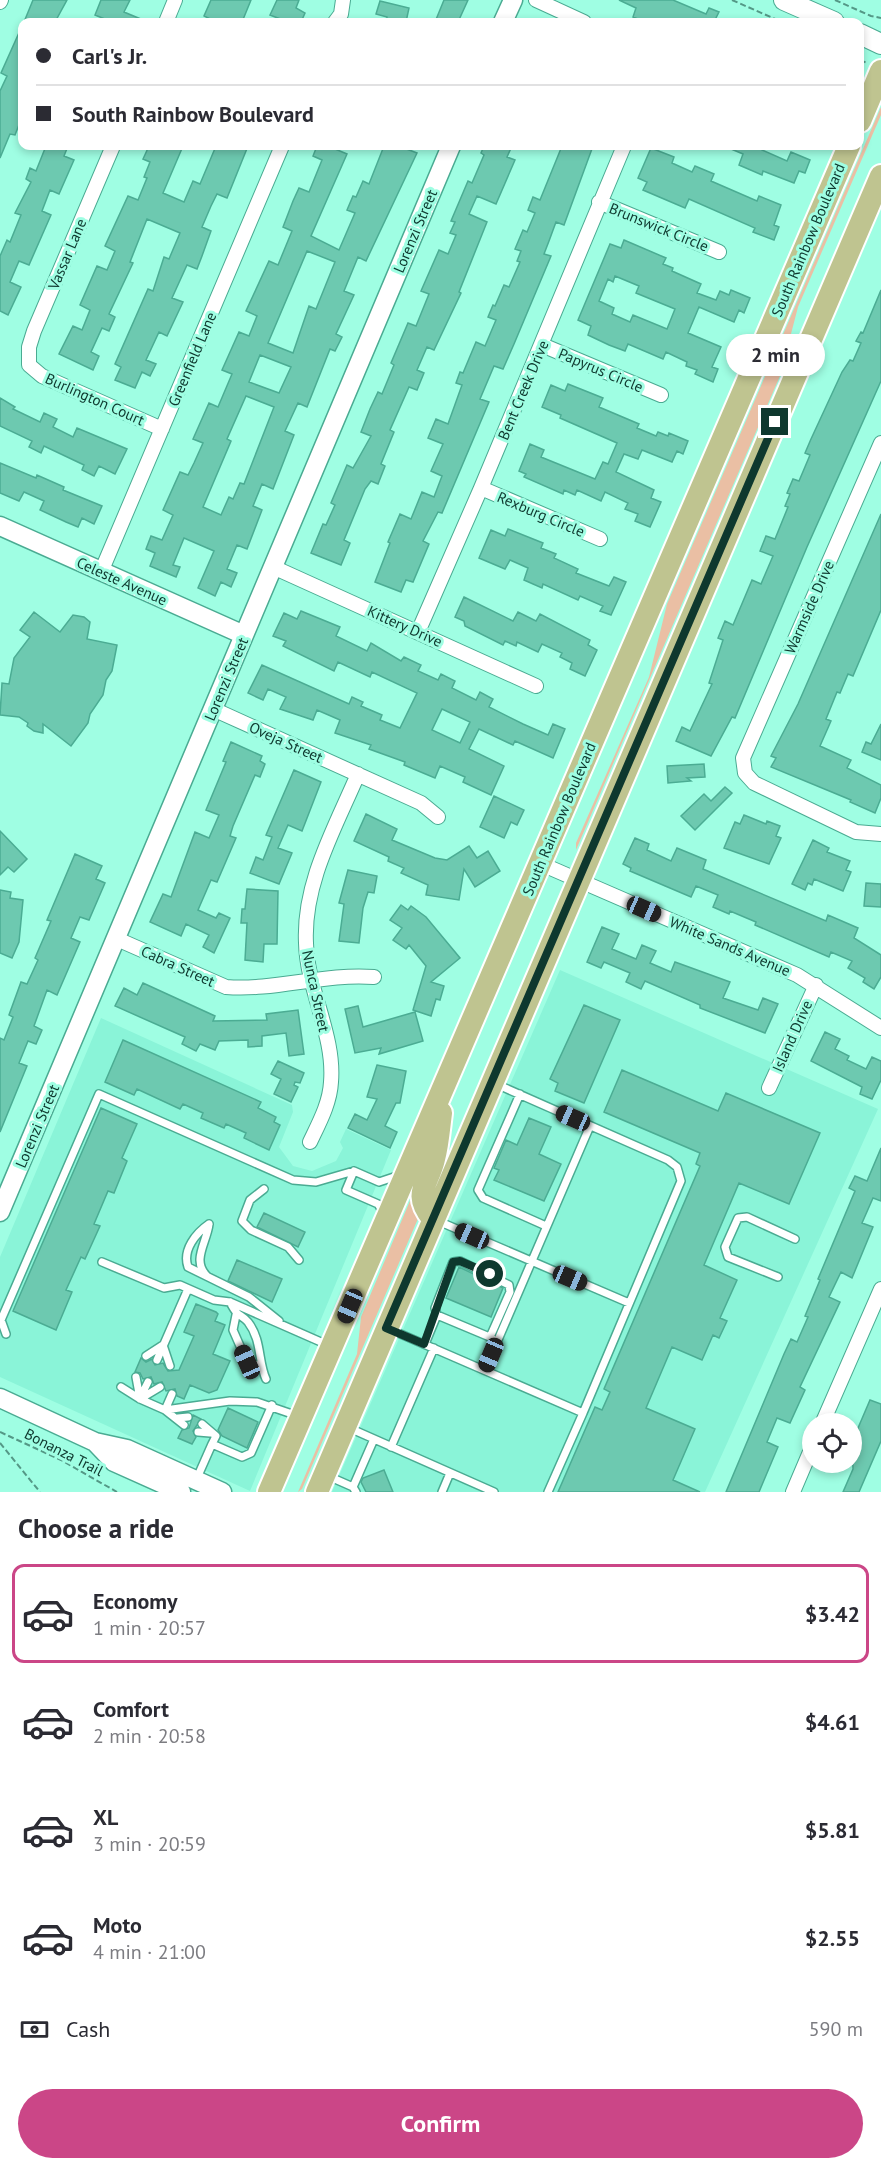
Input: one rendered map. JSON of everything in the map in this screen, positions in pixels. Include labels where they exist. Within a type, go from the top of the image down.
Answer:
[{"type":"main road","points":[[784,0],[825,18]]},
{"type":"main road","points":[[864,36],[881,44]]},
{"type":"main road","points":[[864,88],[867,64]]},
{"type":"main road","name":"South Rainbow Boulevard","points":[[269,1492],[847,150]]},
{"type":"main road","points":[[321,1483],[881,176]]},
{"type":"main road","points":[[433,1219],[425,1209],[422,1190],[434,1161],[446,1083]]},
{"type":"street","points":[[168,18],[175,0]]},
{"type":"street","points":[[338,18],[343,0]]},
{"type":"street","points":[[505,18],[513,0]]},
{"type":"street","points":[[536,0],[575,18]]},
{"type":"street","name":"Vassar Lane","points":[[29,365],[29,347],[34,331],[111,150]]},
{"type":"street","name":"Greenfield Lane","points":[[101,572],[280,150]]},
{"type":"street","name":"Lorenzi Street","points":[[0,1212],[450,150]]},
{"type":"street","name":"Bent Creek Drive","points":[[418,632],[542,345],[622,150]]},
{"type":"street","name":"Brunswick Circle","points":[[599,202],[719,252]]},
{"type":"street","name":"Papyrus Circle","points":[[542,345],[661,395]]},
{"type":"street","name":"Burlington Court","points":[[29,365],[42,376],[162,429]]},
{"type":"street","name":"Warmside Drive","points":[[881,443],[742,758],[746,773],[754,783],[856,832],[881,834]]},
{"type":"street","name":"Rexburg Circle","points":[[481,488],[600,539]]},
{"type":"street","name":"Celeste Avenue","points":[[0,526],[244,635]]},
{"type":"street","name":"Kittery Drive","points":[[273,567],[536,686]]},
{"type":"street","name":"Oveja Street","points":[[213,709],[421,803],[438,817]]},
{"type":"street","name":"Nunca Street","points":[[310,1142],[326,1106],[331,1083],[330,1057],[306,944],[308,899],[324,854],[358,774]]},
{"type":"street","name":"White Sands Avenue","points":[[539,863],[816,985],[881,1028]]},
{"type":"street","name":"Cabra Street","points":[[117,939],[226,987],[245,989],[354,975],[374,977]]},
{"type":"street","name":"Island Drive","points":[[769,1088],[816,985]]},
{"type":"street","points":[[827,1413],[881,1289]]},
{"type":"street","points":[[0,1398],[95,1442],[127,1449],[222,1492]]},
{"type":"street","points":[[95,1442],[114,1462],[181,1492]]},
{"type":"street","points":[[792,1492],[802,1470]]},
{"type":"lane","points":[[492,1082],[668,1160],[677,1167],[681,1181],[548,1492]]},
{"type":"lane","points":[[6,1334],[1,1320],[99,1094],[293,1180],[316,1182],[354,1171],[379,1182],[389,1181],[408,1172]]},
{"type":"lane","points":[[520,1095],[478,1190],[483,1198],[546,1226]]},
{"type":"lane","points":[[484,1370],[509,1302],[530,1262],[590,1126]]},
{"type":"lane","points":[[354,1171],[346,1190],[378,1204],[387,1219]]},
{"type":"lane","points":[[264,1189],[250,1200],[242,1221],[251,1230],[288,1247],[299,1260]]},
{"type":"lane","points":[[778,1277],[728,1257],[725,1247],[738,1218],[747,1216],[795,1239]]},
{"type":"lane","points":[[433,1219],[629,1304]]},
{"type":"lane","points":[[212,1281],[199,1267],[198,1260],[207,1238],[209,1224],[197,1233],[186,1261],[188,1267],[212,1281],[249,1297],[288,1328]]},
{"type":"lane","points":[[424,1344],[437,1315],[435,1308],[456,1261],[507,1282],[510,1289],[509,1302]]},
{"type":"lane","points":[[102,1262],[164,1288],[180,1285],[214,1300],[230,1302],[332,1347]]},
{"type":"lane","points":[[157,1360],[188,1288]]},
{"type":"lane","points":[[210,1309],[214,1300]]},
{"type":"lane","points":[[230,1302],[236,1315],[248,1322],[263,1356],[260,1366],[266,1379]]},
{"type":"lane","points":[[236,1315],[233,1330],[247,1362],[260,1366]]},
{"type":"lane","points":[[437,1315],[494,1339]]},
{"type":"lane","points":[[386,1328],[583,1413]]},
{"type":"lane","points":[[146,1356],[163,1345]]},
{"type":"lane","points":[[163,1345],[170,1366]]},
{"type":"lane","points":[[391,1447],[434,1348]]},
{"type":"lane","points":[[136,1377],[140,1399]]},
{"type":"lane","points":[[140,1399],[147,1382]]},
{"type":"lane","points":[[121,1387],[140,1399],[165,1410],[184,1425]]},
{"type":"lane","points":[[140,1399],[160,1387]]},
{"type":"lane","points":[[165,1410],[172,1394]]},
{"type":"lane","points":[[165,1410],[230,1401],[272,1405],[301,1417]]},
{"type":"lane","points":[[212,1444],[242,1457],[251,1453],[272,1405]]},
{"type":"lane","points":[[178,1418],[188,1417]]},
{"type":"lane","points":[[202,1424],[210,1433]]},
{"type":"lane","points":[[344,1426],[494,1492]]},
{"type":"lane","points":[[196,1480],[216,1436],[198,1432]]},
{"type":"lane","points":[[321,1483],[355,1489],[374,1439]]},
{"type":"lane","points":[[442,1492],[450,1473]]},
{"type":"path","points":[[732,0],[773,18]]},
{"type":"path","points":[[835,0],[881,18]]},
{"type":"path","name":"Bonanza Trail","points":[[0,1432],[61,1460],[117,1492]]},
{"type":"path","points":[[0,1443],[40,1492]]},
{"type":"shaded area","points":[[881,107],[881,115],[798,307],[780,376],[576,850],[576,843],[649,677],[667,604]]},
{"type":"shaded area","points":[[560,970],[878,1109],[705,1492],[332,1492]]},
{"type":"shaded area","points":[[101,1018],[292,1105],[293,1112],[279,1147],[293,1166],[312,1171],[336,1161],[343,1148],[340,1142],[346,1129],[391,1150],[250,1491],[0,1377],[0,1257]]},
{"type":"shaded area","points":[[428,1158],[420,1214],[302,1489],[298,1492],[357,1354],[361,1317]]},
{"type":"building","points":[[33,0],[67,0],[57,18],[26,18]]},
{"type":"building","points":[[101,0],[130,0],[124,12],[138,18],[102,18],[95,15]]},
{"type":"building","points":[[211,0],[251,0],[244,18],[204,16]]},
{"type":"building","points":[[277,0],[299,0],[296,8],[305,13],[303,18],[278,18],[270,15]]},
{"type":"building","points":[[444,0],[468,0],[460,18],[437,18]]},
{"type":"building","points":[[619,0],[673,0],[706,14],[709,8],[719,12],[716,18],[635,18],[633,17],[636,8]]},
{"type":"building","points":[[380,1],[409,8],[407,18],[387,18],[376,14]]},
{"type":"building","points":[[18,35],[18,127],[15,135],[10,134],[0,158],[0,91],[7,76],[1,73]]},
{"type":"building","points":[[44,150],[66,150],[64,156],[74,160],[59,194],[50,190],[42,211],[51,215],[29,265],[19,261],[10,282],[21,287],[8,315],[0,311],[0,256],[7,240],[10,242],[21,215],[15,213],[31,182],[26,179],[30,168],[36,171]]},
{"type":"building","points":[[147,150],[181,150],[163,193],[184,202],[193,181],[200,184],[214,150],[246,150],[227,198],[217,194],[202,227],[211,231],[197,269],[187,265],[172,298],[183,302],[167,336],[159,332],[146,360],[156,364],[150,376],[142,372],[135,388],[115,380],[121,367],[115,364],[148,289],[153,291],[164,257],[169,259],[180,233],[147,219],[130,262],[133,263],[109,314],[115,317],[109,331],[102,328],[91,352],[99,356],[93,370],[59,354],[73,326],[82,330],[90,310],[80,305],[97,266],[107,270],[115,251],[105,246],[128,196],[138,200],[147,178],[144,177],[150,162],[143,159]]},
{"type":"building","points":[[315,150],[338,150],[347,154],[311,236],[339,250],[355,213],[347,210],[353,196],[356,197],[363,181],[369,184],[382,150],[409,150],[417,153],[366,261],[358,257],[344,291],[354,295],[336,334],[342,337],[335,351],[330,349],[307,407],[298,403],[285,431],[294,435],[273,489],[262,484],[253,506],[262,510],[247,549],[237,545],[227,569],[237,573],[231,587],[221,582],[215,596],[198,588],[214,551],[184,538],[173,565],[180,567],[176,577],[150,566],[155,553],[146,549],[151,536],[162,540],[173,515],[163,510],[180,472],[188,475],[203,443],[193,439],[209,403],[218,407],[232,374],[222,370],[239,332],[249,336],[257,316],[246,311],[269,261],[278,265],[292,231],[283,227],[299,188],[309,192],[322,160],[313,156]],"holes":[[[307,251],[335,262],[316,309],[309,306],[293,353],[268,343]],[[260,355],[291,367],[279,393],[249,382]],[[246,396],[274,407],[244,484],[240,483],[233,499],[229,497],[221,515],[203,507],[231,441],[227,439]]]},
{"type":"building","points":[[482,150],[510,150],[507,157],[515,160],[496,204],[477,196],[469,214],[487,222],[459,292],[461,293],[434,350],[427,347],[417,370],[424,373],[417,390],[409,387],[390,430],[394,432],[381,464],[385,466],[378,484],[371,481],[365,489],[344,540],[350,543],[341,565],[311,553],[323,524],[326,525],[335,505],[331,503],[347,465],[353,468],[371,436],[361,432],[378,392],[382,394],[394,365],[391,363],[408,323],[416,326],[429,294],[421,291],[439,250],[448,254],[456,235],[450,233],[455,222],[451,221],[468,181],[472,183],[484,155],[481,153]]},
{"type":"building","points":[[560,150],[592,150],[564,225],[556,222],[544,254],[551,256],[503,369],[494,366],[480,399],[489,402],[442,513],[438,512],[423,541],[429,544],[413,582],[406,580],[401,592],[375,582],[400,514],[411,519],[422,492],[434,497],[442,476],[431,471],[443,444],[428,438],[436,419],[448,424],[462,385],[456,383],[460,372],[463,373],[476,342],[485,346],[496,320],[488,317],[493,305],[495,306],[504,285],[509,287],[520,262],[517,261],[521,251],[515,249],[523,230],[527,232],[535,213],[528,210],[533,197],[540,200]]},
{"type":"building","points":[[650,150],[674,157],[672,163],[692,172],[695,166],[714,174],[711,181],[757,201],[759,196],[781,205],[774,225],[779,227],[774,240],[753,232],[755,228],[689,199],[685,208],[643,190],[647,182],[638,178]]},
{"type":"building","points":[[734,150],[762,150],[787,161],[791,152],[810,160],[805,173],[799,171],[794,183],[763,171],[762,175],[739,165],[743,154]]},
{"type":"building","points":[[624,240],[666,258],[663,264],[673,268],[672,271],[701,284],[697,293],[716,300],[720,291],[729,295],[731,290],[750,298],[744,313],[739,310],[734,322],[699,307],[688,333],[721,347],[712,367],[718,369],[713,382],[695,374],[697,370],[686,366],[687,362],[666,352],[663,359],[628,344],[625,351],[588,335],[591,326],[578,320],[610,244],[621,248]],"holes":[[[615,276],[639,286],[636,293],[675,309],[667,329],[633,315],[630,322],[612,314],[614,308],[599,301],[608,279],[613,282]]]},
{"type":"building","points":[[881,290],[881,381],[807,547],[735,718],[732,717],[711,756],[676,741],[682,727],[690,731],[712,684],[709,683],[723,640],[718,638],[725,621],[733,625],[752,580],[761,584],[773,556],[760,551],[766,536],[775,539],[788,507],[785,506],[790,494],[787,493],[793,479],[799,481],[810,455],[805,453],[811,439],[842,372],[850,360],[853,361],[861,343],[856,341],[861,332],[863,333]]},
{"type":"building","points":[[568,384],[603,398],[599,407],[639,424],[637,428],[656,436],[658,432],[668,436],[669,433],[688,441],[683,454],[677,451],[672,462],[642,450],[638,459],[624,454],[616,472],[654,490],[651,498],[661,502],[650,527],[635,521],[638,514],[625,509],[628,503],[605,492],[601,501],[577,490],[575,495],[564,490],[563,494],[524,477],[526,474],[519,471],[530,444],[544,450],[541,457],[595,479],[603,462],[608,464],[617,443],[560,418],[561,415],[542,407],[551,385],[565,391]]},
{"type":"building","points":[[0,398],[15,407],[13,409],[40,422],[44,413],[57,419],[53,427],[73,437],[77,428],[127,449],[115,474],[99,466],[94,476],[82,470],[84,465],[44,446],[41,453],[29,447],[32,441],[0,426]]},
{"type":"building","points":[[0,463],[36,478],[37,475],[64,487],[63,490],[102,506],[94,524],[82,518],[78,527],[66,522],[40,510],[44,501],[24,492],[19,501],[0,493]]},
{"type":"building","points":[[881,514],[881,610],[853,676],[848,674],[840,693],[837,692],[826,719],[831,721],[820,746],[851,760],[847,768],[881,785],[881,798],[875,813],[850,802],[851,800],[771,767],[776,758],[771,756],[798,704]]},
{"type":"building","points":[[508,529],[543,543],[541,548],[556,554],[554,558],[578,569],[576,573],[609,586],[614,577],[626,582],[611,615],[600,611],[603,606],[580,596],[578,600],[543,584],[542,588],[524,580],[528,568],[510,560],[505,569],[479,558],[491,530],[505,536]]},
{"type":"building","points":[[464,597],[513,621],[518,612],[536,621],[540,614],[590,640],[588,645],[597,650],[585,676],[570,669],[572,663],[560,657],[562,653],[542,644],[538,652],[517,642],[516,646],[505,641],[503,645],[465,626],[464,621],[455,617]]},
{"type":"building","points":[[301,611],[340,627],[336,636],[367,651],[371,643],[401,661],[404,657],[421,665],[418,671],[438,680],[441,674],[455,681],[452,688],[476,700],[480,692],[493,699],[489,707],[548,735],[553,724],[565,729],[553,758],[515,741],[513,745],[479,729],[469,749],[504,766],[491,795],[463,782],[465,777],[440,766],[435,778],[404,765],[405,762],[369,749],[371,745],[335,733],[340,720],[317,710],[313,720],[280,709],[286,697],[268,689],[263,700],[248,693],[262,665],[349,704],[352,697],[363,702],[361,706],[382,715],[380,720],[400,728],[417,693],[372,672],[370,677],[338,662],[334,671],[283,646],[286,641],[273,636],[284,613],[297,619]],"holes":[[[442,709],[470,722],[460,743],[432,730]]]},
{"type":"building","points":[[34,612],[60,632],[73,615],[84,617],[90,622],[87,639],[117,645],[112,671],[106,680],[103,695],[90,714],[88,723],[71,746],[43,724],[43,733],[34,731],[19,717],[0,715],[2,683],[9,684],[14,658],[30,637],[20,630]]},
{"type":"building","points":[[881,724],[881,760],[862,752],[866,742],[871,744]]},
{"type":"building","points":[[231,742],[262,756],[260,761],[265,764],[260,777],[255,775],[233,826],[230,836],[236,838],[217,882],[211,880],[198,910],[216,918],[219,913],[230,918],[214,953],[203,947],[209,935],[186,924],[181,936],[150,922],[163,894],[171,897],[195,832],[209,838],[219,815],[206,810],[226,762],[223,761]]},
{"type":"building","points":[[704,764],[705,777],[687,778],[691,781],[668,783],[667,766]]},
{"type":"building","points":[[294,770],[321,782],[302,831],[288,825],[278,848],[292,853],[279,884],[250,873],[256,857],[263,860],[272,837],[266,835]]},
{"type":"building","points":[[725,787],[732,793],[695,830],[681,816],[704,794],[711,801]]},
{"type":"building","points":[[494,796],[524,810],[517,825],[511,822],[504,838],[480,827]]},
{"type":"building","points":[[366,814],[397,829],[392,840],[435,858],[447,860],[469,846],[477,858],[488,851],[500,871],[475,887],[464,869],[459,900],[426,895],[428,885],[401,873],[404,868],[388,861],[389,857],[354,841]]},
{"type":"building","points":[[744,815],[766,824],[767,821],[780,826],[776,836],[781,838],[769,864],[724,848],[735,822],[740,824]]},
{"type":"building","points":[[0,831],[27,859],[14,872],[8,867],[0,875]]},
{"type":"building","points":[[635,838],[649,844],[647,850],[671,861],[677,848],[706,860],[703,869],[826,921],[828,915],[858,928],[854,938],[881,955],[881,977],[874,989],[863,982],[865,978],[848,968],[852,961],[831,952],[829,957],[755,925],[756,922],[730,911],[729,914],[713,907],[718,895],[696,886],[691,897],[630,871],[631,868],[623,864]]},
{"type":"building","points":[[813,840],[829,848],[827,852],[850,861],[846,870],[851,872],[843,891],[814,879],[812,885],[808,883],[805,890],[792,884]]},
{"type":"building","points":[[75,854],[102,866],[96,879],[105,883],[89,920],[80,917],[71,938],[80,942],[57,995],[47,990],[34,1026],[42,1030],[36,1044],[28,1041],[19,1063],[27,1066],[0,1132],[0,1038],[4,1040],[13,1017],[9,1015],[21,982],[27,984],[38,960],[35,958],[51,921],[47,920]]},
{"type":"building","points":[[348,870],[377,876],[374,893],[368,892],[363,908],[359,943],[339,941],[344,904],[339,903]]},
{"type":"building","points":[[866,883],[881,884],[881,907],[864,906]]},
{"type":"building","points":[[247,889],[278,891],[277,944],[264,944],[263,962],[245,960],[247,923],[241,923]]},
{"type":"building","points":[[0,890],[11,892],[10,898],[23,900],[19,942],[12,958],[0,953]]},
{"type":"building","points":[[401,905],[408,910],[411,906],[426,917],[460,958],[431,982],[444,986],[440,1000],[436,999],[431,1016],[413,1010],[426,966],[409,945],[406,949],[393,940],[402,928],[390,920]]},
{"type":"building","points":[[602,927],[619,934],[612,949],[636,959],[642,945],[656,951],[650,963],[671,972],[675,962],[730,982],[723,998],[758,1010],[763,998],[778,1004],[765,1033],[700,1008],[700,1005],[645,981],[641,989],[626,982],[630,973],[604,962],[601,968],[587,962]]},
{"type":"building","points":[[143,983],[215,1016],[213,1021],[267,1020],[266,1014],[298,1010],[304,1054],[289,1056],[286,1033],[262,1036],[262,1046],[248,1047],[248,1040],[219,1041],[215,1050],[200,1044],[196,1051],[182,1044],[185,1037],[115,1006],[124,988],[137,995]]},
{"type":"building","points":[[584,1005],[620,1020],[584,1103],[555,1091],[558,1083],[550,1079]]},
{"type":"building","points":[[358,1006],[363,1027],[415,1012],[423,1041],[379,1054],[381,1048],[355,1053],[345,1009]]},
{"type":"building","points":[[825,1032],[840,1039],[835,1049],[849,1056],[847,1060],[866,1069],[872,1057],[881,1061],[881,1080],[872,1099],[860,1094],[862,1087],[811,1061]]},
{"type":"building","points":[[123,1040],[261,1102],[258,1108],[276,1117],[274,1122],[280,1125],[269,1150],[244,1138],[246,1133],[226,1124],[224,1128],[201,1118],[203,1113],[183,1104],[180,1109],[137,1089],[134,1095],[105,1082]]},
{"type":"building","points":[[278,1061],[304,1073],[300,1083],[295,1082],[294,1085],[298,1087],[291,1102],[274,1094],[281,1079],[271,1074]]},
{"type":"building","points":[[377,1065],[406,1071],[400,1103],[396,1103],[385,1126],[397,1132],[390,1148],[348,1128],[355,1114],[367,1120],[377,1099],[367,1097]]},
{"type":"building","points":[[622,1070],[718,1111],[726,1093],[820,1133],[789,1204],[739,1183],[704,1265],[737,1280],[720,1318],[727,1321],[719,1338],[713,1335],[702,1360],[672,1347],[646,1408],[695,1429],[673,1480],[700,1492],[558,1492],[595,1407],[602,1410],[610,1392],[604,1389],[700,1166],[696,1164],[700,1153],[604,1112]]},
{"type":"building","points":[[101,1108],[137,1124],[122,1158],[127,1161],[114,1193],[108,1191],[94,1224],[100,1226],[85,1259],[81,1257],[66,1290],[72,1292],[56,1330],[13,1311]]},
{"type":"building","points":[[529,1118],[551,1127],[539,1154],[561,1164],[544,1201],[494,1180],[499,1170],[494,1168],[506,1140],[517,1145]]},
{"type":"building","points":[[881,1148],[881,1201],[873,1198],[862,1223],[873,1227],[852,1278],[841,1272],[829,1297],[840,1302],[800,1387],[805,1390],[790,1423],[777,1418],[767,1442],[778,1447],[759,1492],[726,1492],[791,1339],[797,1342],[808,1317],[805,1316],[820,1280],[818,1279],[855,1191],[849,1188],[855,1176],[867,1181]]},
{"type":"building","points":[[264,1213],[305,1232],[298,1247],[257,1227]]},
{"type":"building","points":[[237,1260],[282,1279],[272,1302],[228,1281]]},
{"type":"building","points":[[459,1267],[503,1288],[491,1317],[446,1298]]},
{"type":"building","points":[[196,1304],[216,1312],[218,1314],[215,1321],[225,1325],[213,1354],[230,1361],[217,1390],[209,1393],[190,1385],[184,1399],[177,1396],[175,1389],[166,1391],[162,1382],[154,1384],[151,1377],[143,1379],[140,1373],[135,1372],[141,1358],[146,1362],[152,1359],[155,1365],[163,1363],[168,1371],[179,1370],[194,1336],[184,1332]]},
{"type":"building","points":[[870,1400],[881,1404],[881,1441],[859,1492],[843,1492],[851,1473],[862,1473],[862,1419]]},
{"type":"building","points":[[228,1408],[258,1422],[247,1448],[222,1436],[218,1430]]},
{"type":"building","points":[[193,1415],[201,1419],[193,1431],[196,1437],[192,1444],[178,1438],[182,1430],[189,1428]]},
{"type":"building","points":[[384,1470],[393,1492],[366,1492],[361,1482],[363,1478]]},
{"type":"route","points":[[490,1274],[460,1261],[453,1262],[435,1308],[437,1315],[424,1344],[386,1328],[775,422]]}]
